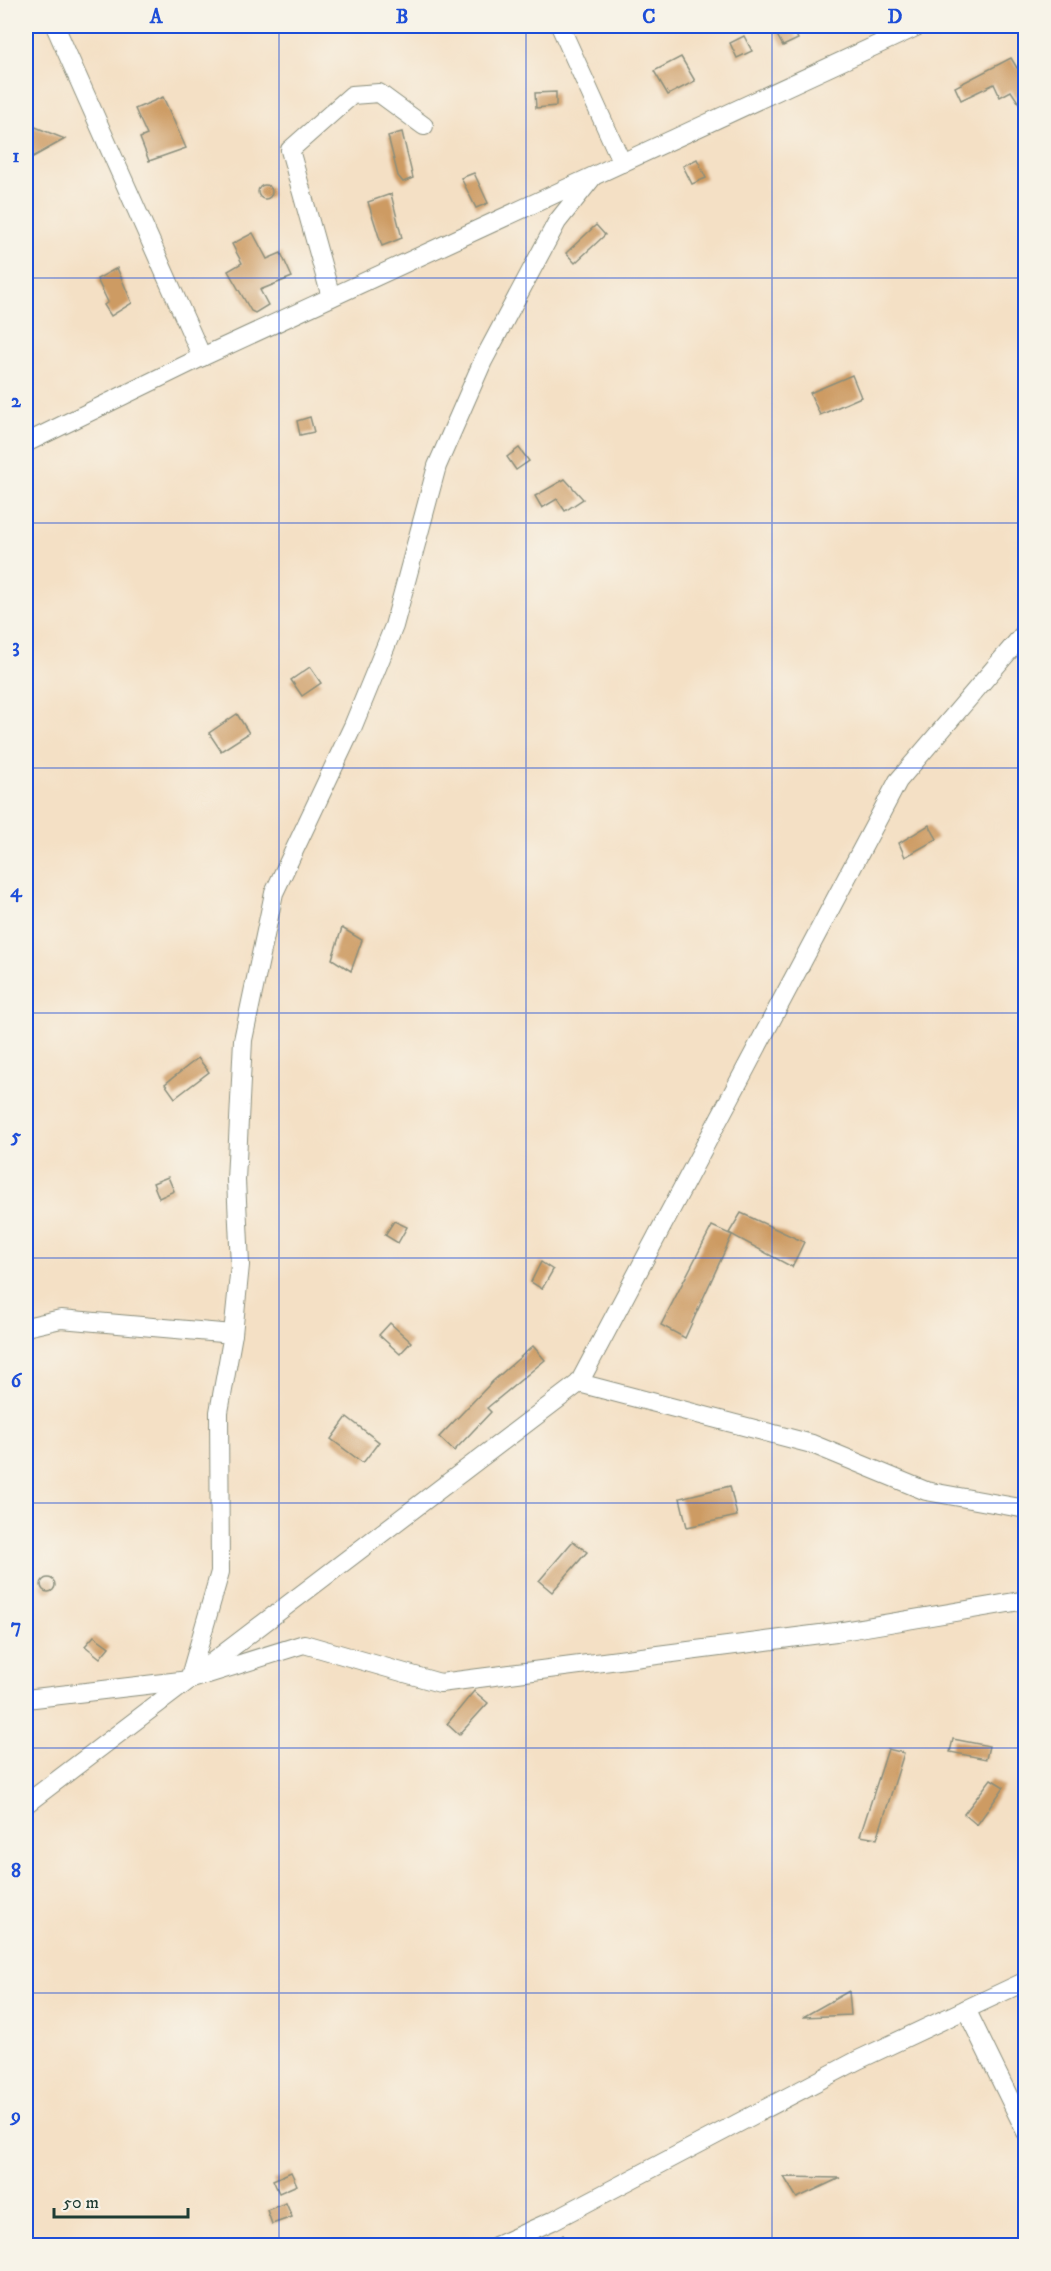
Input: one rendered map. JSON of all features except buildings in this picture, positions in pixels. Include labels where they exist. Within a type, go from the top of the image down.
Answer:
[{"type":"street","points":[[55,26],[202,357]]},
{"type":"street","points":[[560,26],[622,164]]},
{"type":"street","points":[[26,443],[202,357],[918,26]]},
{"type":"street","points":[[331,297],[290,150],[352,95],[379,93],[424,126]]},
{"type":"street","points":[[189,1680],[220,1572],[219,1412],[233,1334],[240,1266],[236,1180],[243,1040],[274,893],[353,726],[389,637],[437,466],[483,361],[557,222],[592,178]]},
{"type":"street","points":[[26,1804],[579,1383],[898,781],[1026,631]]},
{"type":"street","points":[[26,1327],[62,1319],[233,1334]]},
{"type":"street","points":[[579,1383],[812,1444],[926,1491],[1026,1509]]},
{"type":"street","points":[[26,1699],[189,1680],[304,1644],[440,1683],[836,1632],[1026,1600]]},
{"type":"street","points":[[496,2246],[552,2221],[858,2060],[1026,1981]]},
{"type":"street","points":[[966,2009],[1026,2132]]}]
